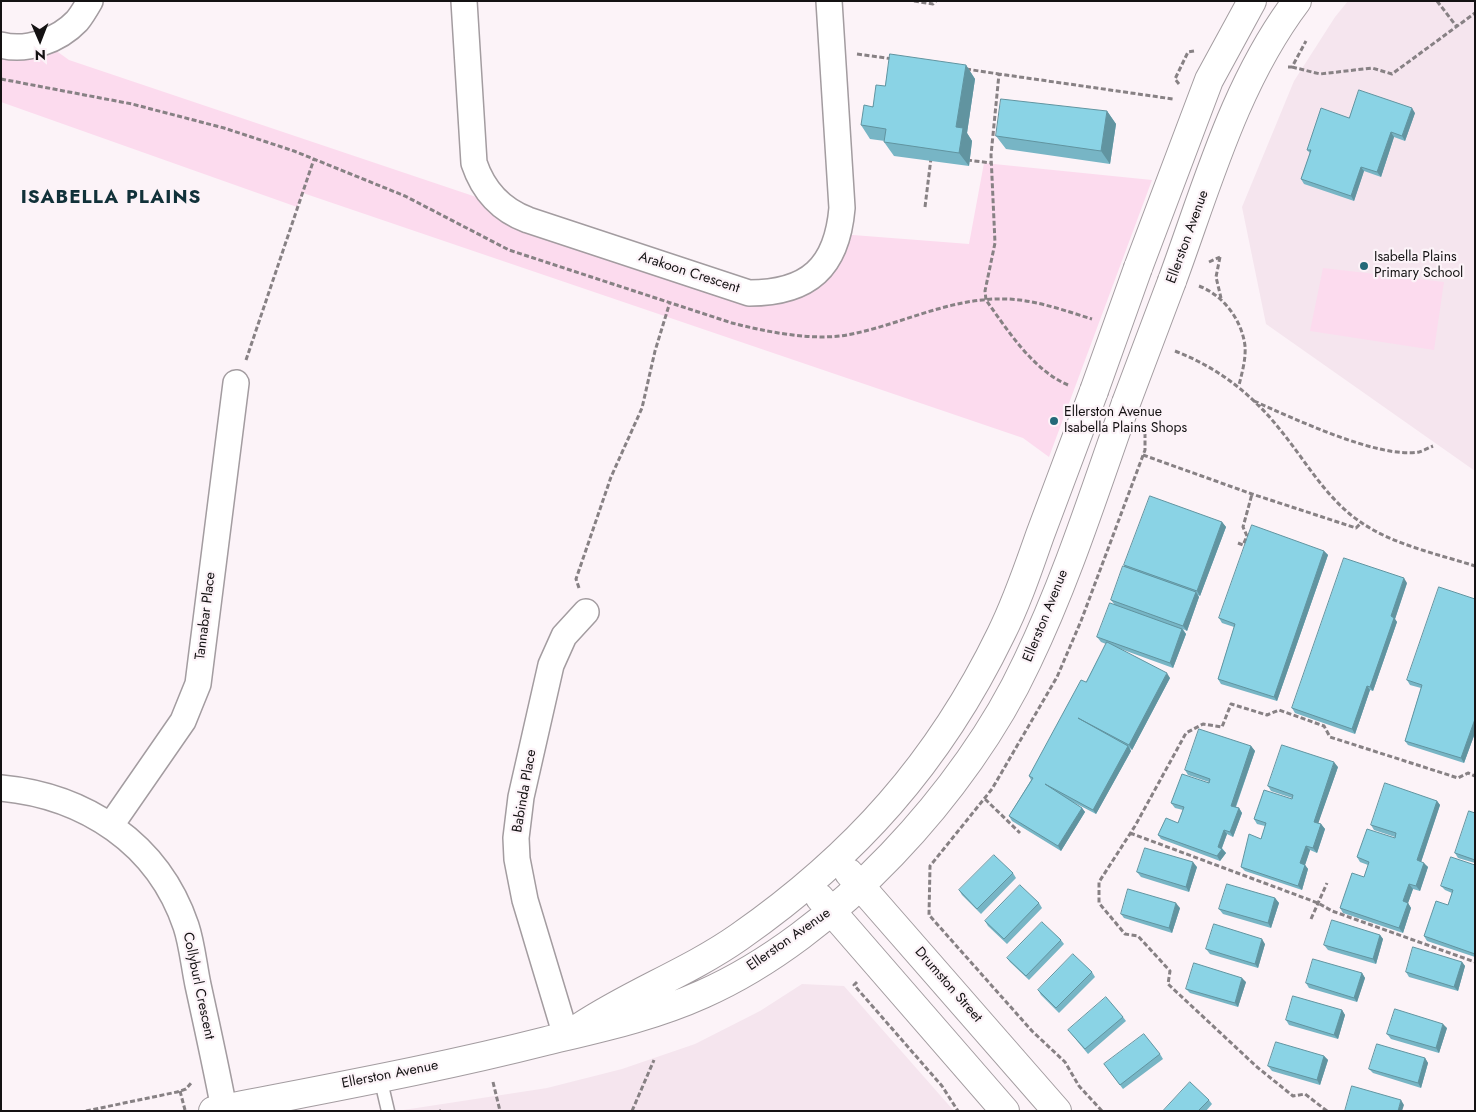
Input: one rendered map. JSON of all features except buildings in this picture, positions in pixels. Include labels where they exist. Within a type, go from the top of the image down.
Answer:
[{"type":"street","points":[[1,45],[31,46],[56,37],[77,21],[90,1]]},
{"type":"street","name":"Arakoon Crescent","points":[[464,1],[474,163],[479,176],[493,198],[515,215],[528,220],[749,293],[775,293],[800,284],[821,268],[829,258],[840,234],[842,208],[829,1]]},
{"type":"street","name":"Ellerston Avenue","points":[[566,1036],[612,1006],[700,961],[738,938],[809,885],[838,860],[902,792],[957,716],[1001,634],[1020,592],[1084,389],[1138,268],[1209,80],[1252,1]]},
{"type":"street","name":"Ellerston Avenue","points":[[219,1110],[492,1054],[637,1020],[704,994],[768,958],[832,911],[860,886],[926,818],[955,782],[1005,704],[1027,663],[1063,576],[1126,403],[1181,282],[1232,118],[1264,51],[1297,1]]},
{"type":"street","name":"Tannabar Place","points":[[111,825],[183,721],[198,684],[236,383]]},
{"type":"street","name":"Babinda Place","points":[[566,1036],[525,900],[517,859],[516,838],[521,797],[551,665],[564,636],[586,612]]},
{"type":"street","name":"Collyburl Crescent","points":[[1,788],[24,790],[70,803],[111,825],[148,860],[164,880],[186,926],[219,1110]]},
{"type":"street","name":"Drumston Street","points":[[838,860],[1057,1111]]},
{"type":"street","points":[[809,885],[1005,1111]]},
{"type":"lane","points":[[380,1077],[388,1111]]},
{"type":"path","points":[[914,1],[933,4],[936,1]]},
{"type":"path","points":[[1437,1],[1457,27]]},
{"type":"path","points":[[1292,67],[1320,74],[1372,68],[1392,74],[1475,13]]},
{"type":"path","points":[[832,50],[901,60]]},
{"type":"path","points":[[1183,90],[1175,79],[1188,52]]},
{"type":"path","points":[[960,68],[1182,100]]},
{"type":"path","points":[[999,74],[993,120],[992,163],[995,243],[984,291],[986,300],[1040,368],[1053,378],[1084,389]]},
{"type":"path","points":[[925,207],[932,156],[940,157]]},
{"type":"path","points":[[236,383],[250,350],[314,159]]},
{"type":"path","points":[[965,160],[992,163]]},
{"type":"path","points":[[1220,257],[1216,277],[1221,298],[1237,320],[1245,346],[1244,364],[1239,385]]},
{"type":"path","points":[[1181,282],[1206,289],[1221,298]]},
{"type":"path","points":[[586,612],[576,579],[611,477],[642,408],[655,351],[670,302]]},
{"type":"path","points":[[1251,400],[1329,434],[1373,446],[1399,452],[1420,452],[1433,446]]},
{"type":"path","points":[[1102,1111],[1079,1086],[1065,1062],[1032,1031],[929,915],[930,866],[985,799],[1029,728],[1056,678],[1081,621],[1143,455],[1146,440],[1144,432]]},
{"type":"path","points":[[1143,455],[1252,494],[1356,528],[1361,523]]},
{"type":"path","points":[[1238,544],[1243,545],[1247,536],[1243,527],[1252,494]]},
{"type":"path","points":[[1327,1111],[1305,1094],[1293,1096],[1257,1067],[1168,984],[1170,971],[1138,936],[1125,934],[1099,903],[1099,882],[1160,784],[1186,733],[1203,724],[1222,727],[1231,704],[1267,716],[1279,710],[1324,726],[1330,737],[1374,752],[1458,778],[1468,773],[1475,776]]},
{"type":"path","points":[[985,799],[1020,833]]},
{"type":"path","points":[[1130,833],[1318,903],[1332,912],[1475,962]]},
{"type":"path","points":[[1311,919],[1327,883]]},
{"type":"path","points":[[854,985],[942,1086],[958,1111]]},
{"type":"path","points":[[632,1111],[654,1060]]},
{"type":"path","points":[[86,1111],[180,1091],[186,1089],[194,1077]]},
{"type":"path","points":[[180,1091],[185,1111]]},
{"type":"shaded area","name":"Isabella Plains Primary School","points":[[1348,1],[1475,1],[1475,471],[1266,324],[1242,207],[1294,81],[1335,17]]},
{"type":"shaded area","points":[[44,42],[69,60],[503,206],[737,289],[800,284],[840,234],[969,244],[984,163],[1152,180],[1049,457],[1023,438],[303,193],[297,207],[1,102],[1,43]]},
{"type":"shaded area","points":[[1323,268],[1444,282],[1434,350],[1310,331]]},
{"type":"shaded area","points":[[802,984],[844,986],[954,1111],[397,1111],[547,1088],[622,1069],[695,1044],[760,1011]]},
{"type":"place","name":"Isabella Plains Primary School","points":[[1364,266]]},
{"type":"place","name":"Ellerston Avenue Isabella Plains Shops","points":[[1054,421]]},
{"type":"district","name":"ISABELLA PLAINS","points":[[111,198]]}]
